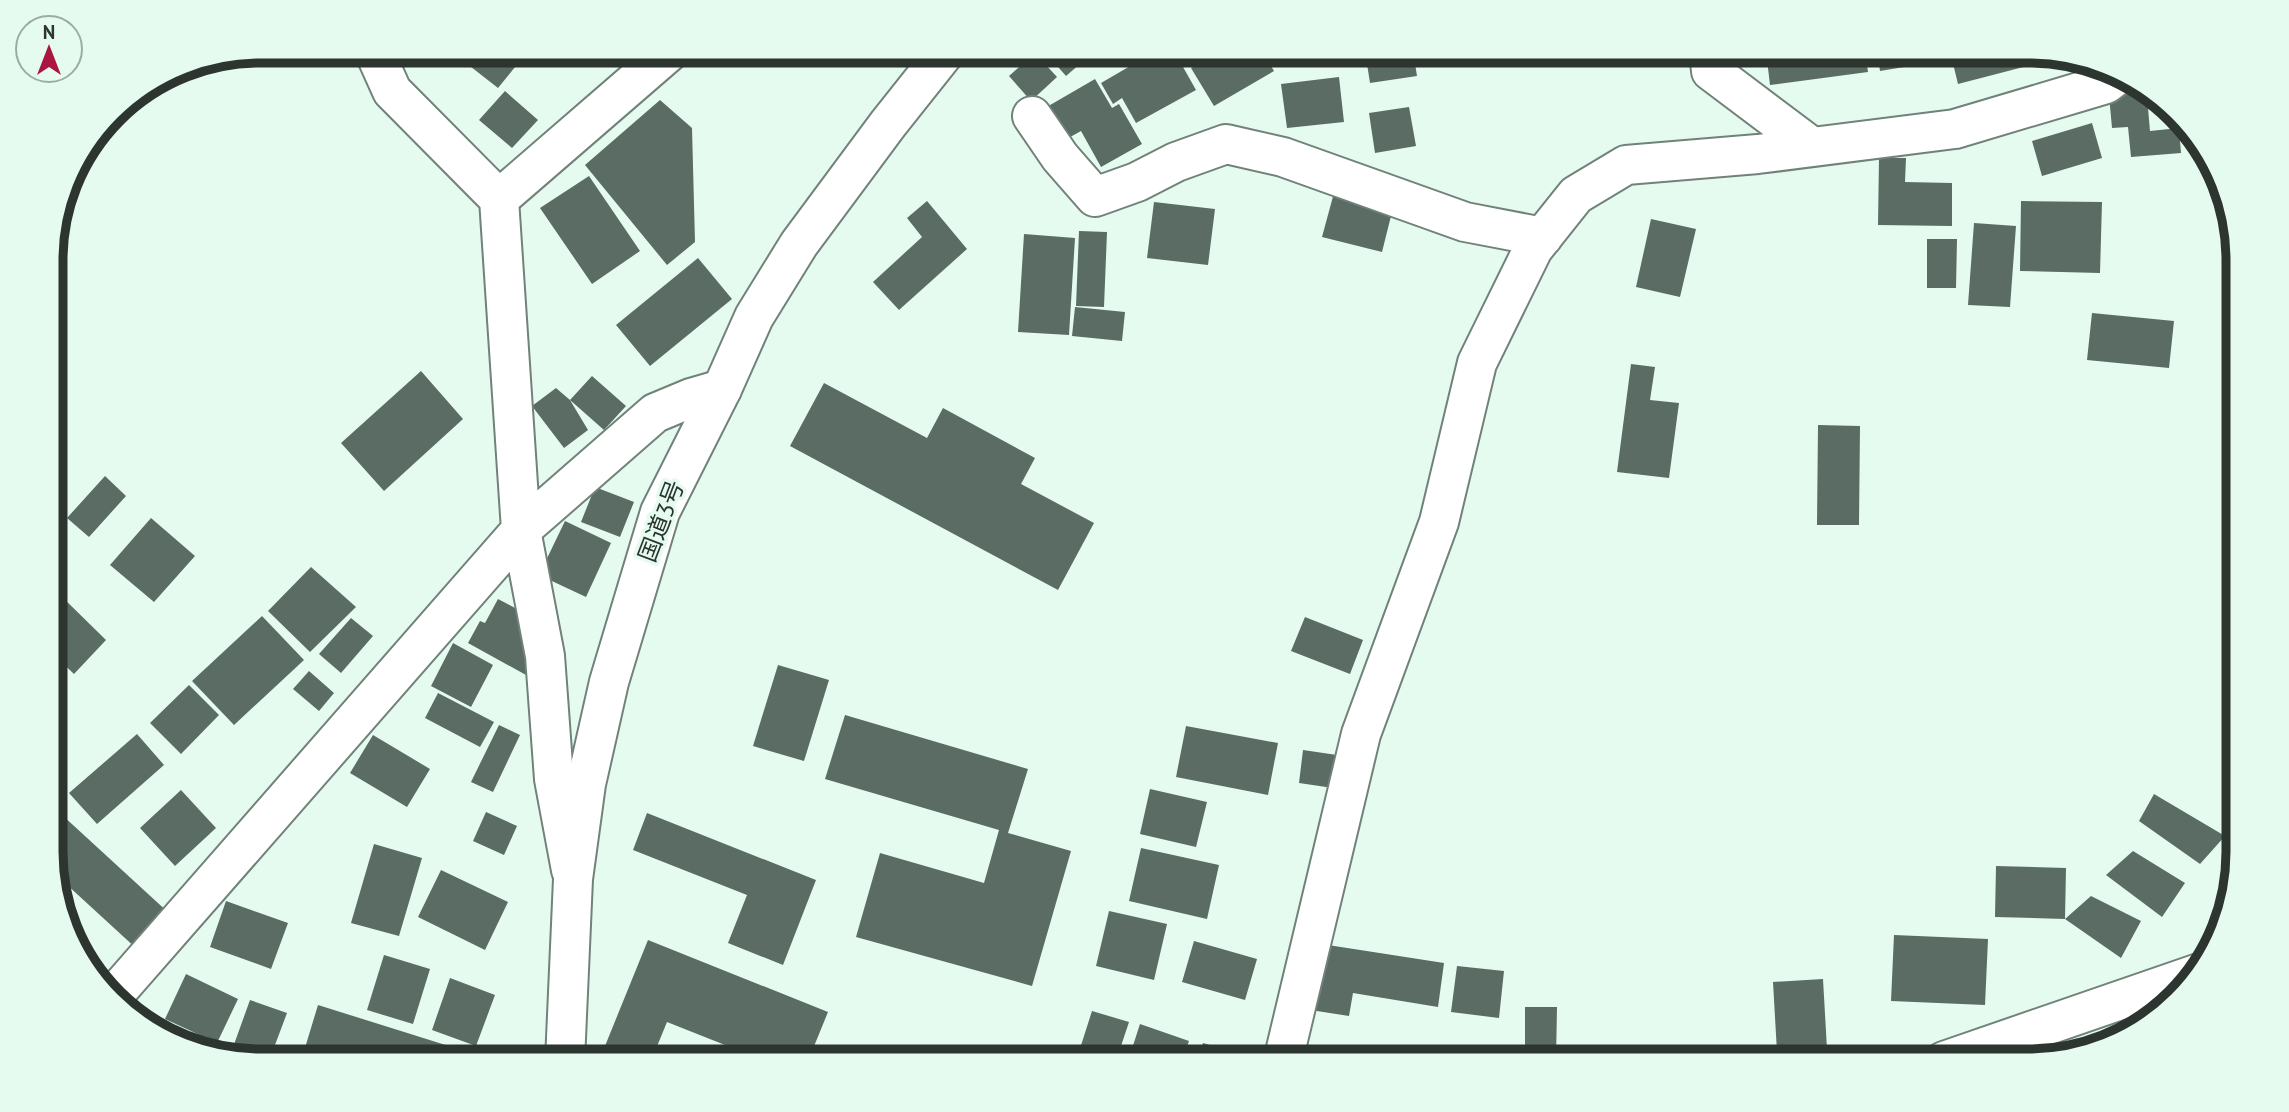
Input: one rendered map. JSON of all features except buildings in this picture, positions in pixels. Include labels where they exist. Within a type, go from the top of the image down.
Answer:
[{"type":"main road","points":[[379,63],[392,92],[499,199],[521,530],[545,656],[554,779],[573,879]]},
{"type":"main road","points":[[499,199],[656,63]]},
{"type":"main road","name":"国道3号","points":[[566,1049],[573,879],[586,784],[606,695],[660,512],[722,389],[754,317],[799,244],[936,63]]},
{"type":"main road","points":[[1711,63],[1712,71],[1812,147]]},
{"type":"main road","points":[[1286,1049],[1362,734],[1439,522],[1477,363],[1533,249],[1576,195],[1626,165],[1955,130],[2110,81]]},
{"type":"main road","points":[[1032,116],[1060,157],[1095,197],[1137,183],[1177,162],[1226,144],[1283,157],[1465,222],[1543,237]]},
{"type":"main road","points":[[119,989],[521,530],[655,413],[722,389]]},
{"type":"main road","points":[[1978,1049],[2179,978]]}]
